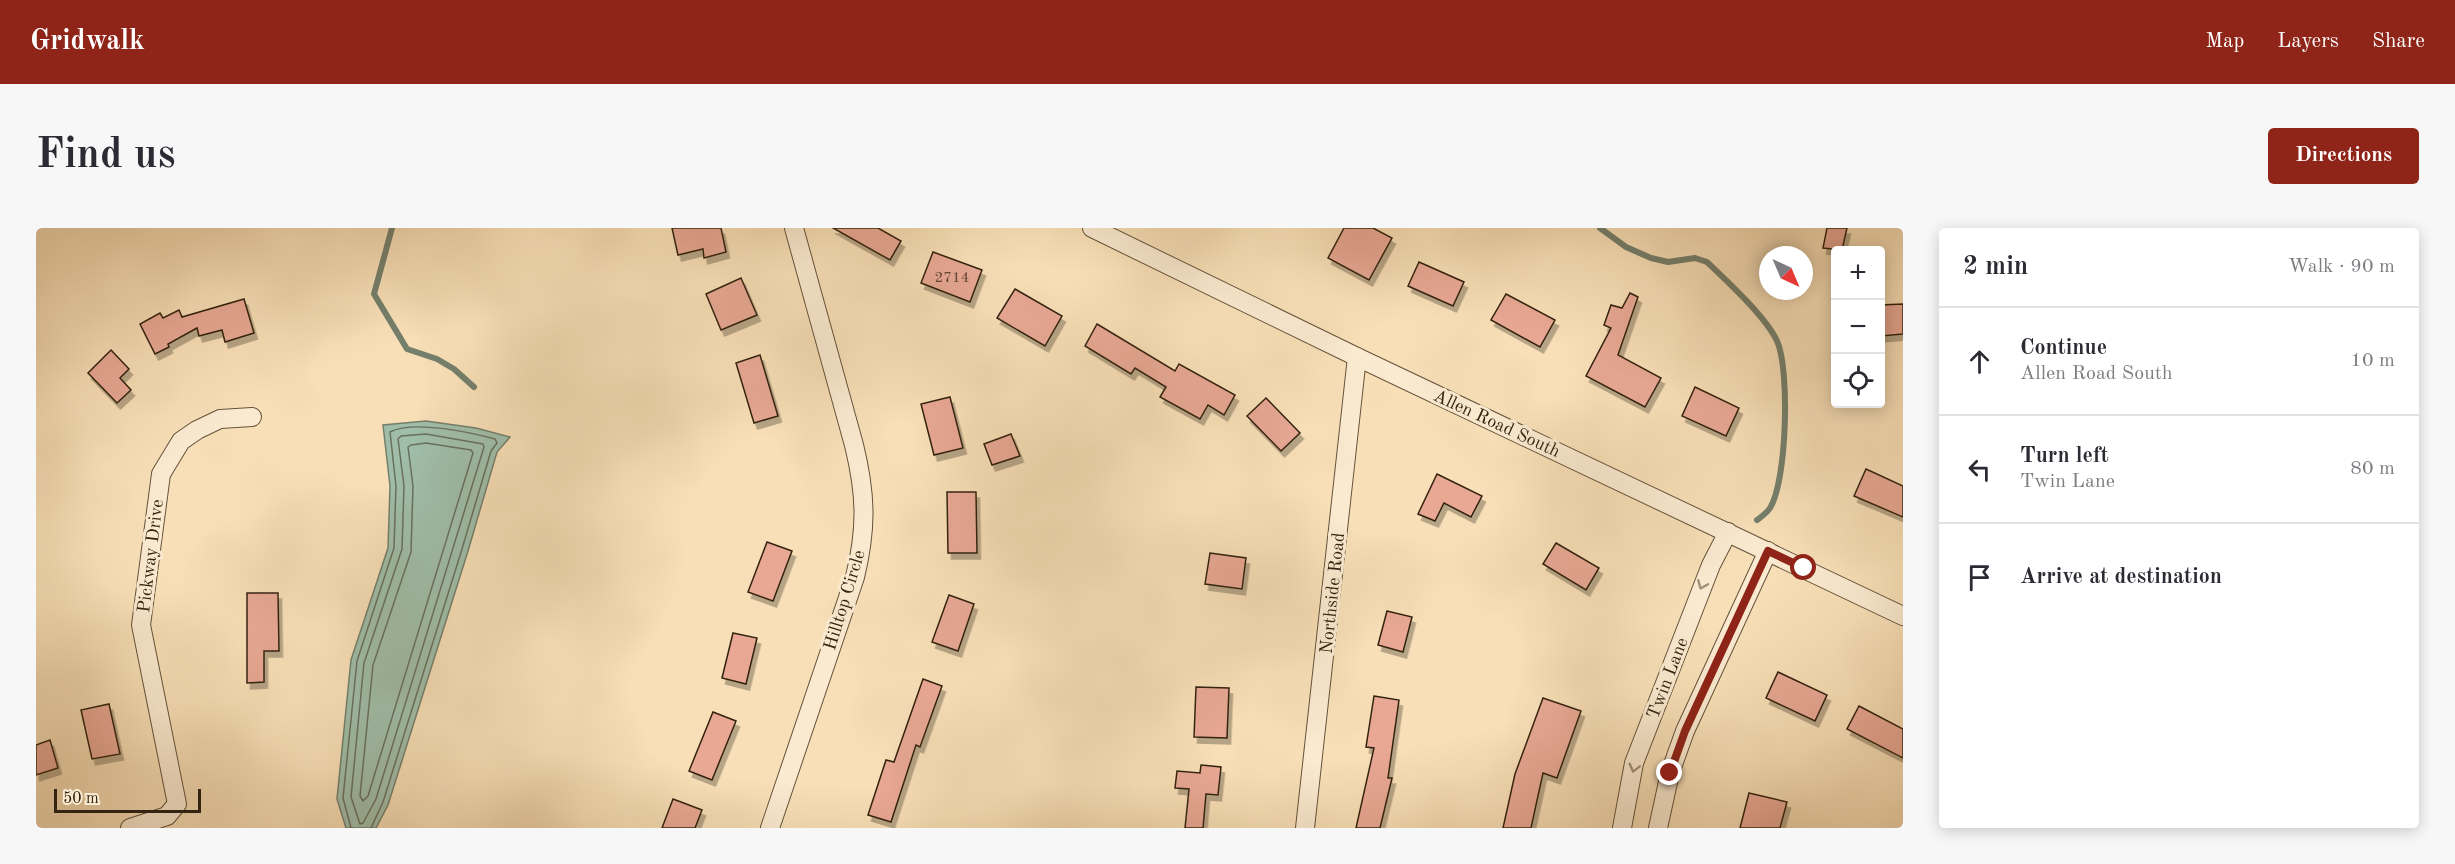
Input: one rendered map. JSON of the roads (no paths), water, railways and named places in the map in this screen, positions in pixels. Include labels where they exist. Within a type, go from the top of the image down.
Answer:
[{"type":"street","name":"Hilltop Circle","points":[[770,828],[855,577],[862,549],[865,512],[856,453],[794,228]]},
{"type":"street","name":"Allen Road South","points":[[1092,228],[1357,357],[1903,616]]},
{"type":"street","name":"Northside Road","points":[[1305,828],[1357,357]]},
{"type":"street","name":"Pickway Drive","points":[[130,828],[167,816],[177,804],[141,625],[161,474],[181,441],[197,430],[220,419],[252,417]]},
{"type":"street","name":"Twin Lane","points":[[1622,828],[1635,763],[1711,565],[1728,532]]},
{"type":"street","name":"Twin Lane","points":[[1658,828],[1670,773],[1685,731],[1768,551]]},
{"type":"water","points":[[426,421],[476,428],[510,437],[497,452],[388,805],[376,828],[346,828],[337,799],[351,660],[388,548],[390,486],[383,425]]},
{"type":"waterway","points":[[392,228],[374,294],[407,349],[437,359],[454,369],[474,387]]},
{"type":"waterway","points":[[1600,228],[1626,247],[1651,258],[1668,262],[1695,258],[1707,262],[1755,310],[1772,331],[1781,355],[1784,375],[1783,451],[1776,494],[1769,510],[1757,520]]}]
